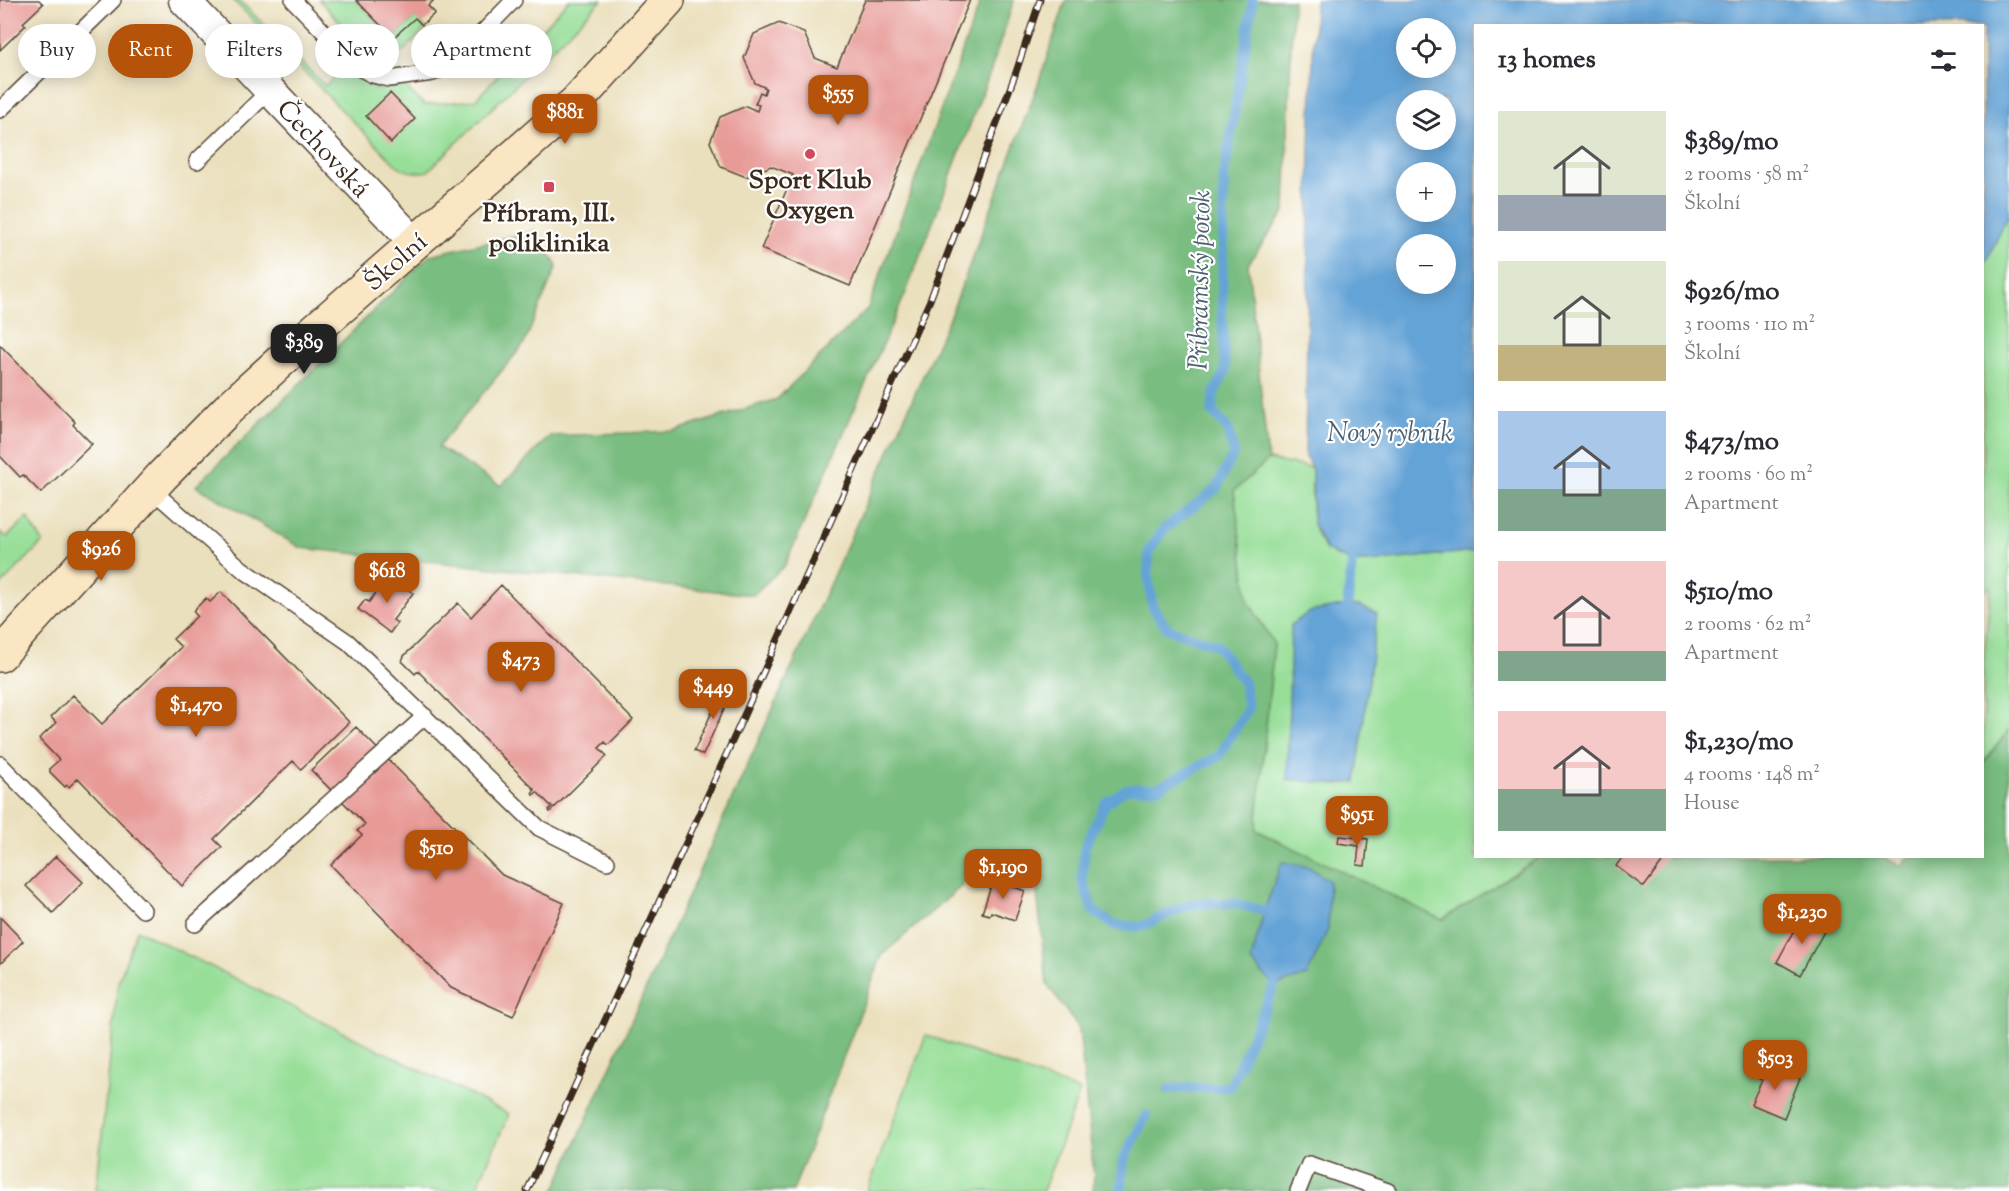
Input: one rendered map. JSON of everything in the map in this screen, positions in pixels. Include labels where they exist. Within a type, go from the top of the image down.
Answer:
[{"type":"street","name":"Čechovská","points":[[184,0],[415,243]]},
{"type":"street","name":"Školní","points":[[0,655],[151,489],[229,408],[576,102],[668,0]]},
{"type":"lane","points":[[0,110],[113,0]]},
{"type":"lane","points":[[293,0],[359,68],[389,79],[433,73],[453,63],[514,0]]},
{"type":"lane","points":[[197,161],[270,90]]},
{"type":"lane","points":[[151,489],[242,569],[348,642],[539,828],[607,862]]},
{"type":"lane","points":[[195,924],[424,716]]},
{"type":"lane","points":[[0,764],[142,910]]},
{"type":"lane","points":[[1298,1191],[1309,1164],[1388,1191]]},
{"type":"green space","points":[[233,0],[239,0],[263,24],[257,24]]},
{"type":"green space","points":[[319,0],[356,0],[379,24],[342,24]]},
{"type":"green space","points":[[569,0],[602,0],[552,49],[552,24],[546,24]]},
{"type":"green space","points":[[981,0],[1014,0],[992,67],[907,290],[785,565],[753,595],[301,548],[196,486],[430,255],[536,231],[557,266],[524,344],[438,447],[501,486],[550,436],[674,431],[777,399],[868,308]]},
{"type":"green space","points":[[1066,0],[1293,0],[1285,211],[1248,264],[1268,460],[1234,491],[1248,601],[1274,644],[1256,830],[1442,920],[1538,858],[1886,858],[1900,866],[1907,858],[1984,858],[1984,762],[2009,730],[2009,1191],[1093,1191],[1094,1176],[1079,1029],[1047,984],[1035,874],[972,877],[882,955],[793,1191],[554,1191],[953,309],[1038,84]]},
{"type":"green space","points":[[415,18],[422,24],[411,24],[411,44],[399,53],[399,33]]},
{"type":"green space","points":[[303,64],[325,86],[334,78],[363,78],[375,89],[405,86],[424,105],[475,100],[496,78],[523,78],[428,171],[411,172],[395,164],[303,71]]},
{"type":"green space","points":[[2009,214],[2009,730],[1984,762],[1984,654],[1991,586],[1984,590],[1984,266]]},
{"type":"green space","points":[[1268,460],[1312,468],[1312,503],[1316,533],[1322,545],[1333,554],[1348,560],[1369,562],[1474,551],[1474,858],[1538,858],[1442,920],[1256,830],[1274,644],[1248,601],[1234,491]]},
{"type":"green space","points":[[27,518],[43,542],[0,586],[0,532],[7,537]]},
{"type":"green space","points":[[137,930],[509,1114],[475,1191],[96,1191],[118,983]]},
{"type":"green space","points":[[926,1035],[1080,1091],[1043,1191],[867,1191]]},
{"type":"water","name":"Nový rybník","points":[[1315,0],[2009,0],[2009,214],[1984,266],[1984,24],[1474,24],[1474,551],[1352,562],[1326,550],[1313,524],[1312,468],[1305,457],[1310,145]]},
{"type":"water","points":[[1347,605],[1360,606],[1377,614],[1356,782],[1335,784],[1287,779],[1291,625],[1309,612]]},
{"type":"water","points":[[1282,862],[1309,867],[1329,881],[1328,929],[1307,976],[1274,986],[1251,961],[1264,911]]},
{"type":"building","points":[[0,0],[39,0],[43,4],[23,23],[24,24],[18,24],[18,33],[0,50]]},
{"type":"building","points":[[356,0],[434,0],[428,6],[435,13],[423,24],[415,18],[399,33],[399,24],[379,24]]},
{"type":"building","name":"Sport Klub Oxygen","points":[[865,0],[970,0],[850,286],[761,249],[793,175],[771,166],[746,177],[721,167],[710,142],[720,117],[746,106],[757,111],[759,105],[755,104],[760,92],[764,94],[766,88],[755,83],[744,58],[754,34],[779,23],[804,33],[815,58],[837,67]]},
{"type":"building","points":[[390,93],[415,119],[391,143],[366,116]]},
{"type":"building","points":[[0,345],[75,422],[73,425],[92,444],[41,493],[23,475],[20,477],[0,456]]},
{"type":"building","points":[[389,576],[413,593],[393,620],[397,623],[390,633],[358,609],[365,600],[369,602]]},
{"type":"building","points":[[501,585],[633,720],[608,745],[605,742],[599,748],[607,756],[550,812],[552,807],[537,792],[533,795],[535,790],[418,671],[415,674],[402,661],[404,656],[458,603],[471,617]]},
{"type":"building","points":[[221,592],[349,722],[301,769],[293,761],[214,839],[222,847],[182,886],[78,778],[69,787],[67,785],[65,787],[50,772],[50,768],[59,760],[39,739],[56,723],[51,717],[73,695],[102,724],[181,647],[173,639],[197,616],[193,611],[206,598],[210,602]]},
{"type":"building","points":[[724,686],[733,689],[703,755],[694,751]]},
{"type":"building","points":[[356,727],[502,875],[564,903],[513,1016],[451,988],[331,865],[362,835],[357,831],[365,824],[311,770]]},
{"type":"building","points":[[1339,836],[1368,839],[1365,866],[1357,865],[1359,846],[1338,843]]},
{"type":"building","points":[[56,856],[83,882],[53,913],[26,886]]},
{"type":"building","points":[[1622,858],[1666,858],[1644,887],[1616,866]]},
{"type":"building","points":[[994,877],[1025,891],[1015,920],[991,912],[990,915],[982,913]]},
{"type":"building","points":[[1803,914],[1826,928],[1800,975],[1777,962]]},
{"type":"building","points":[[0,917],[23,941],[0,964]]},
{"type":"building","points":[[1765,1063],[1800,1078],[1784,1118],[1751,1104],[1762,1080],[1759,1079]]},
{"type":"waterway","name":"Příbramský potok","points":[[1253,0],[1224,175],[1222,309],[1225,372],[1214,393],[1212,411],[1228,429],[1234,453],[1216,489],[1164,529],[1149,551],[1148,576],[1153,608],[1168,629],[1217,645],[1244,683],[1248,708],[1219,756],[1157,788],[1126,789],[1105,804],[1085,846],[1082,880],[1093,911],[1114,925],[1140,927],[1190,904],[1234,903],[1264,911],[1273,919]]},
{"type":"waterway","points":[[1346,619],[1352,562],[1358,549]]},
{"type":"waterway","name":"Příbramský potok","points":[[1168,1089],[1230,1087],[1274,986],[1277,973]]},
{"type":"waterway","name":"Příbramský potok","points":[[1121,1191],[1124,1160],[1146,1115]]},
{"type":"railway","points":[[527,1191],[930,300],[1015,75],[1040,0]]},
{"type":"place","name":"Sport Klub Oxygen","points":[[810,154]]},
{"type":"place","name":"Příbram, III. poliklinika","points":[[549,187]]}]
